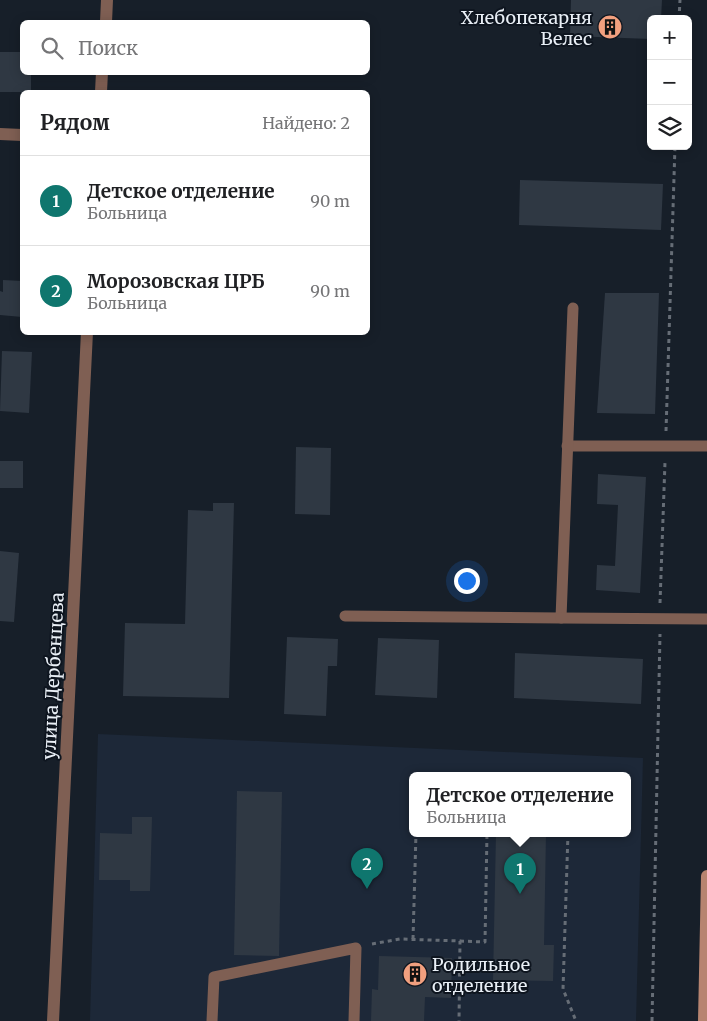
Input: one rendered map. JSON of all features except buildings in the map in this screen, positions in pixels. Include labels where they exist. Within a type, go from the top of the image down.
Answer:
[{"type":"main road","points":[[704,1021],[707,876]]},
{"type":"street","points":[[106,20],[107,0]]},
{"type":"street","points":[[101,90],[102,75]]},
{"type":"street","points":[[0,134],[20,135]]},
{"type":"street","name":"улица Дербенцева","points":[[53,1021],[88,335]]},
{"type":"lane","points":[[561,618],[573,308]]},
{"type":"lane","points":[[567,446],[707,446]]},
{"type":"lane","points":[[345,616],[707,618]]},
{"type":"lane","points":[[212,1021],[214,977],[356,948],[354,1021]]},
{"type":"path","points":[[679,15],[680,0]]},
{"type":"path","points":[[652,1021],[660,619],[675,150]]},
{"type":"path","points":[[413,939],[416,837]]},
{"type":"path","points":[[356,948],[400,939],[485,942],[487,837]]},
{"type":"path","points":[[568,837],[563,990],[576,1021]]},
{"type":"path","points":[[459,1021],[460,941]]},
{"type":"shaded area","points":[[98,734],[643,758],[636,1021],[90,1021]]},
{"type":"place","name":"Хлебопекарня Велес","points":[[610,27]]},
{"type":"place","name":"Морозовская ЦРБ","points":[[367,889]]},
{"type":"place","name":"Детское отделение","points":[[520,894]]},
{"type":"place","name":"Родильное отделение","points":[[415,974]]}]
